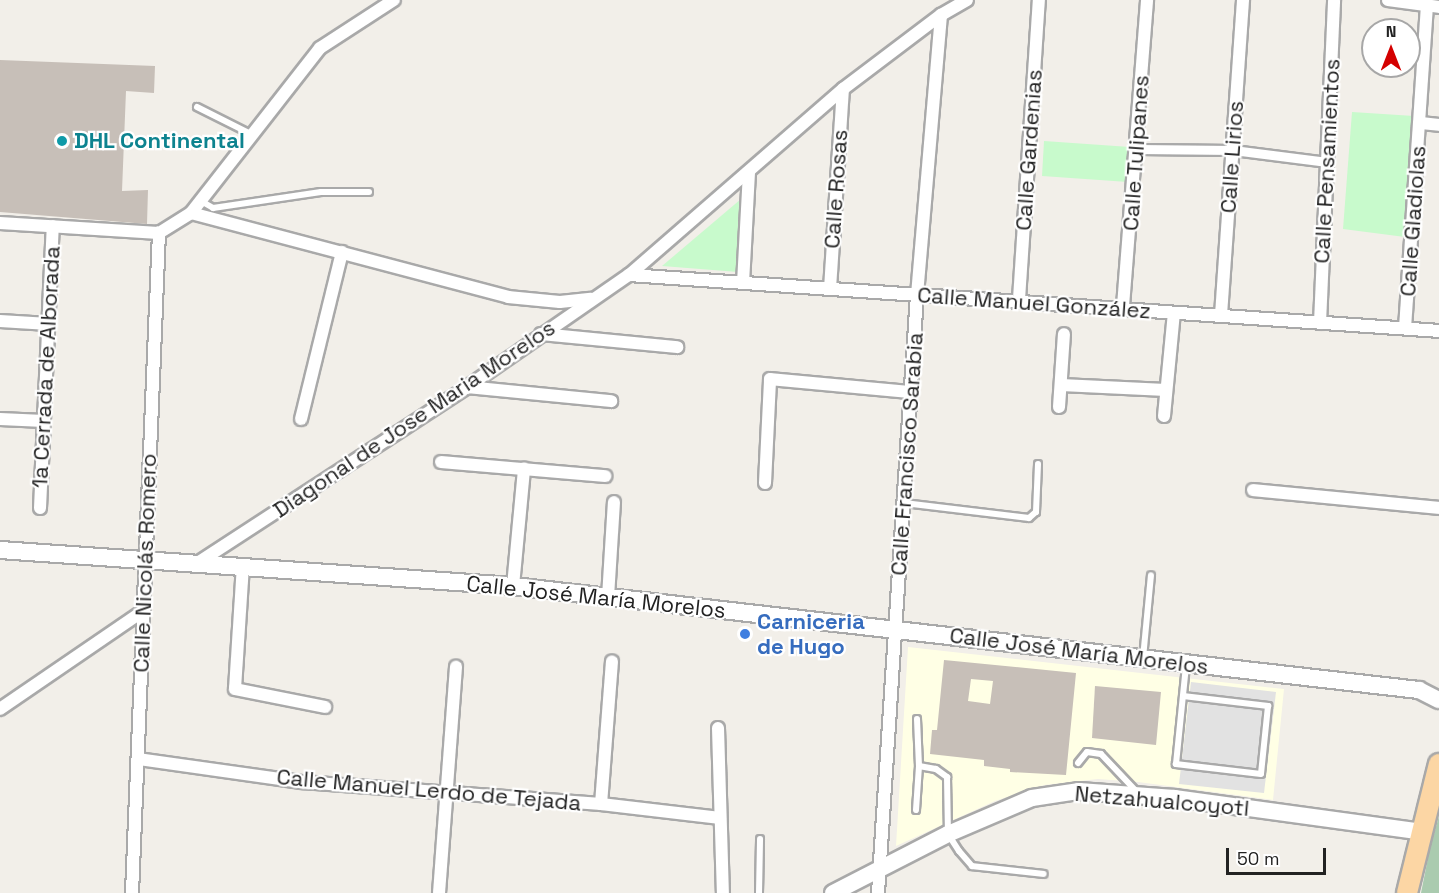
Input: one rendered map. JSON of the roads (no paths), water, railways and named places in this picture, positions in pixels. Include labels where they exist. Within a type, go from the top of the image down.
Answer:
[{"type":"main road","points":[[1407,893],[1439,764]]},
{"type":"street","points":[[0,223],[159,232],[191,213],[320,48],[394,0]]},
{"type":"street","name":"Diagonal de Jose Maria Morelos","points":[[199,562],[467,387],[629,274],[843,89],[941,15],[967,0]]},
{"type":"street","name":"Calle Gardenias","points":[[1019,299],[1039,0]]},
{"type":"street","name":"Calle Tulipanes","points":[[1123,306],[1138,149],[1147,0]]},
{"type":"street","name":"Calle Lirios","points":[[1221,315],[1243,0]]},
{"type":"street","name":"Calle Pensamientos","points":[[1320,323],[1334,0]]},
{"type":"street","points":[[1388,0],[1433,7]]},
{"type":"street","name":"Calle Gladiolas","points":[[1405,328],[1421,123],[1433,7]]},
{"type":"street","name":"Calle Francisco Sarabia","points":[[878,893],[917,296],[941,15]]},
{"type":"street","name":"Calle Rosas","points":[[830,289],[843,89]]},
{"type":"street","points":[[1421,123],[1439,125]]},
{"type":"street","points":[[1138,149],[1233,150],[1327,162]]},
{"type":"street","points":[[743,283],[749,172]]},
{"type":"street","points":[[191,213],[508,297],[560,302],[592,299]]},
{"type":"street","name":"1a Cerrada de Alborada","points":[[40,508],[53,226]]},
{"type":"street","name":"Calle Nicolás Romero","points":[[132,893],[159,232]]},
{"type":"street","points":[[301,419],[342,252]]},
{"type":"street","name":"Calle Manuel González","points":[[629,274],[917,296],[1019,299],[1123,306],[1174,314],[1221,315],[1439,331]]},
{"type":"street","points":[[1164,416],[1174,314]]},
{"type":"street","points":[[0,321],[49,324]]},
{"type":"street","points":[[541,334],[677,347]]},
{"type":"street","points":[[1059,407],[1064,334]]},
{"type":"street","points":[[765,483],[770,379],[911,392]]},
{"type":"street","points":[[1061,385],[1166,390]]},
{"type":"street","points":[[467,387],[611,401]]},
{"type":"street","points":[[0,418],[44,421]]},
{"type":"street","points":[[441,462],[605,476]]},
{"type":"street","points":[[513,586],[524,469]]},
{"type":"street","points":[[1253,490],[1439,508]]},
{"type":"street","points":[[608,597],[614,502]]},
{"type":"street","name":"Calle José María Morelos","points":[[0,550],[243,565],[513,586],[1419,690],[1439,700]]},
{"type":"street","points":[[243,565],[235,689],[325,707]]},
{"type":"street","points":[[0,709],[143,611]]},
{"type":"street","points":[[601,804],[612,661]]},
{"type":"street","points":[[439,893],[456,667]]},
{"type":"street","points":[[718,728],[723,893]]},
{"type":"street","name":"Calle Manuel Lerdo de Tejada","points":[[138,759],[302,782],[601,804],[720,818]]},
{"type":"street","name":"Netzahualcoyotl","points":[[833,893],[948,834],[1032,798],[1079,791],[1141,795],[1422,832]]},
{"type":"lane","points":[[197,107],[251,134]]},
{"type":"lane","points":[[200,201],[213,208],[321,192],[369,192]]},
{"type":"lane","points":[[904,503],[1029,518],[1036,512],[1038,465]]},
{"type":"lane","points":[[1143,659],[1151,575]]},
{"type":"lane","points":[[1183,696],[1268,706],[1261,774],[1176,764],[1186,664]]},
{"type":"lane","points":[[916,810],[919,766],[917,719]]},
{"type":"lane","points":[[1078,763],[1088,752],[1101,754],[1141,795]]},
{"type":"lane","points":[[919,766],[936,769],[947,777],[948,834],[972,866],[1044,874]]},
{"type":"lane","points":[[759,893],[760,838]]},
{"type":"place","name":"DHL Continental","points":[[62,141]]},
{"type":"place","name":"Carniceria de Hugo","points":[[745,634]]}]
